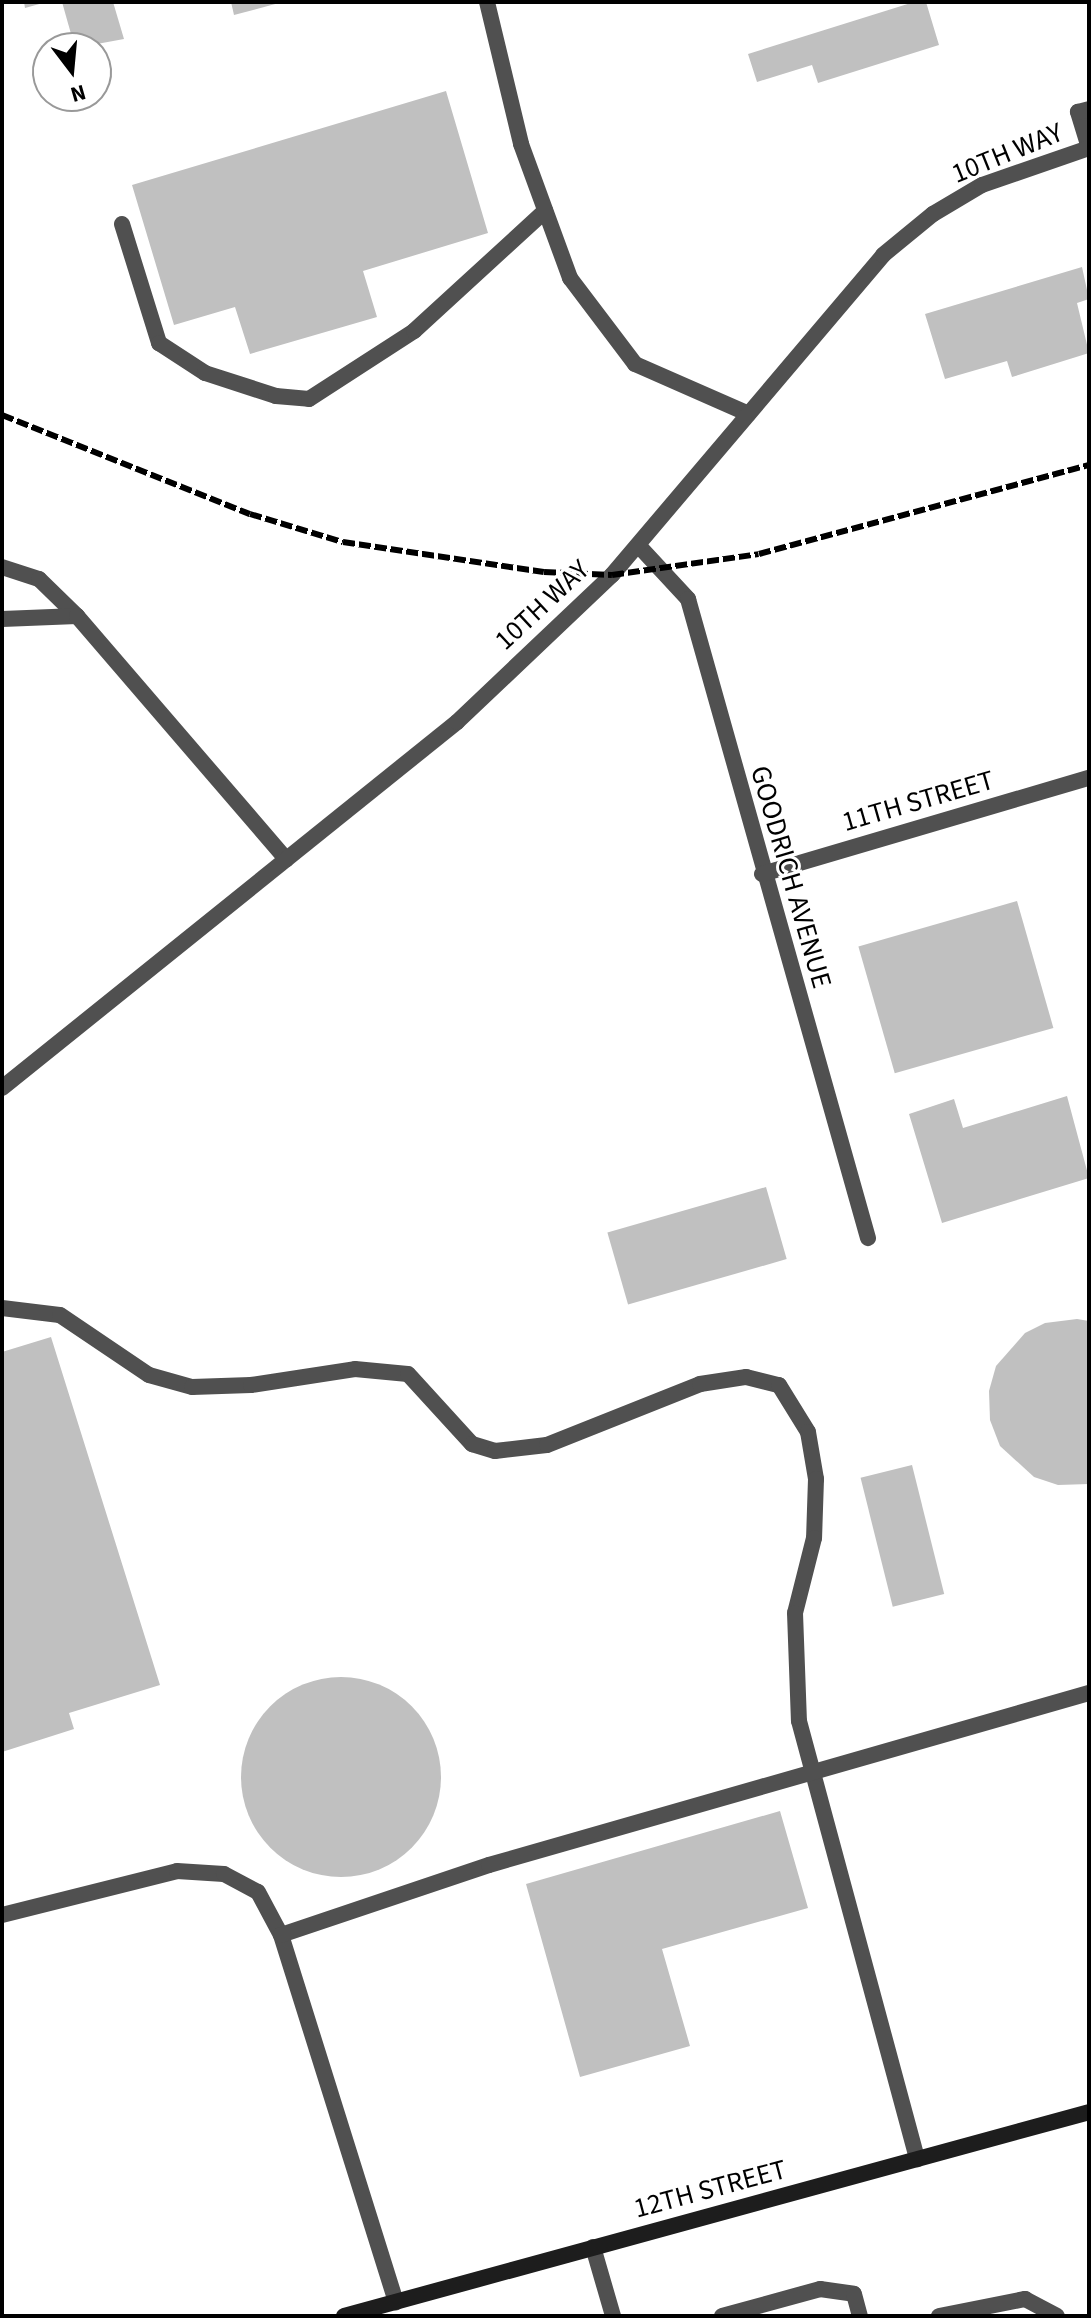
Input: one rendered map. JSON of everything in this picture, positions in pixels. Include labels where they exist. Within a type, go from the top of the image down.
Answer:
[{"type":"street","points":[[487,2],[521,144],[570,278],[635,364],[749,414]]},
{"type":"street","points":[[1084,110],[1089,148]]},
{"type":"street","name":"10TH WAY","points":[[2,1088],[457,722],[638,545],[883,255],[933,214],[982,185],[1089,148]]},
{"type":"street","points":[[122,224],[159,343],[205,373],[276,396],[309,399],[414,331],[545,211]]},
{"type":"street","name":"GOODRICH AVENUE","points":[[638,545],[688,599],[762,874],[868,1238]]},
{"type":"street","points":[[2,567],[39,579],[77,616],[286,859]]},
{"type":"street","points":[[2,619],[77,616]]},
{"type":"street","name":"11TH STREET","points":[[762,874],[1089,778]]},
{"type":"street","points":[[2,1308],[60,1315],[149,1375],[192,1387],[251,1385],[355,1369],[408,1374],[472,1444],[495,1451],[547,1445],[700,1384],[746,1377],[779,1385],[808,1432],[816,1479],[814,1538],[795,1613],[794,1672],[799,1721],[917,2159]]},
{"type":"street","points":[[281,1935],[489,1865],[1089,1693]]},
{"type":"street","points":[[2,1915],[177,1871],[224,1874],[258,1892],[281,1935],[396,2302]]},
{"type":"street","name":"12TH STREET","points":[[344,2316],[1089,2112]]},
{"type":"street","points":[[593,2247],[613,2316]]},
{"type":"street","points":[[722,2316],[820,2289],[854,2294],[860,2316]]},
{"type":"street","points":[[939,2316],[1025,2299],[1057,2316]]},
{"type":"building","points":[[24,2],[43,2],[43,3],[25,8]]},
{"type":"building","points":[[62,2],[113,2],[124,39],[112,41],[112,32],[70,32]]},
{"type":"building","points":[[231,2],[279,2],[279,3],[234,15]]},
{"type":"building","points":[[914,2],[926,2],[939,45],[818,83],[812,65],[757,82],[748,54]]},
{"type":"building","points":[[446,91],[488,233],[363,271],[377,317],[250,354],[235,307],[174,325],[132,185]]},
{"type":"building","points":[[1082,267],[1089,299],[1077,303],[1089,353],[1012,377],[1007,361],[945,379],[925,314]]},
{"type":"building","points":[[1017,901],[1053,1028],[895,1073],[858,946]]},
{"type":"building","points":[[1067,1096],[1089,1178],[942,1223],[909,1114],[954,1099],[963,1128]]},
{"type":"building","points":[[766,1187],[787,1259],[628,1305],[607,1232]]},
{"type":"building","points":[[1077,1319],[1089,1321],[1089,1484],[1058,1485],[1034,1477],[1000,1446],[990,1420],[989,1391],[996,1366],[1025,1333],[1045,1323]]},
{"type":"building","points":[[51,1337],[160,1685],[69,1713],[74,1729],[2,1752],[2,1352]]},
{"type":"building","points":[[912,1465],[944,1594],[893,1607],[861,1478]]},
{"type":"building","points":[[341,1677],[379,1685],[411,1707],[433,1739],[441,1777],[433,1815],[411,1847],[379,1869],[341,1877],[303,1869],[271,1847],[249,1815],[241,1777],[249,1739],[271,1707],[303,1685]]},
{"type":"building","points":[[780,1811],[808,1908],[662,1949],[690,2046],[580,2077],[526,1884]]},
{"type":"railway","points":[[2,415],[250,514],[343,542],[544,572],[612,575],[759,554],[1089,465]]}]
